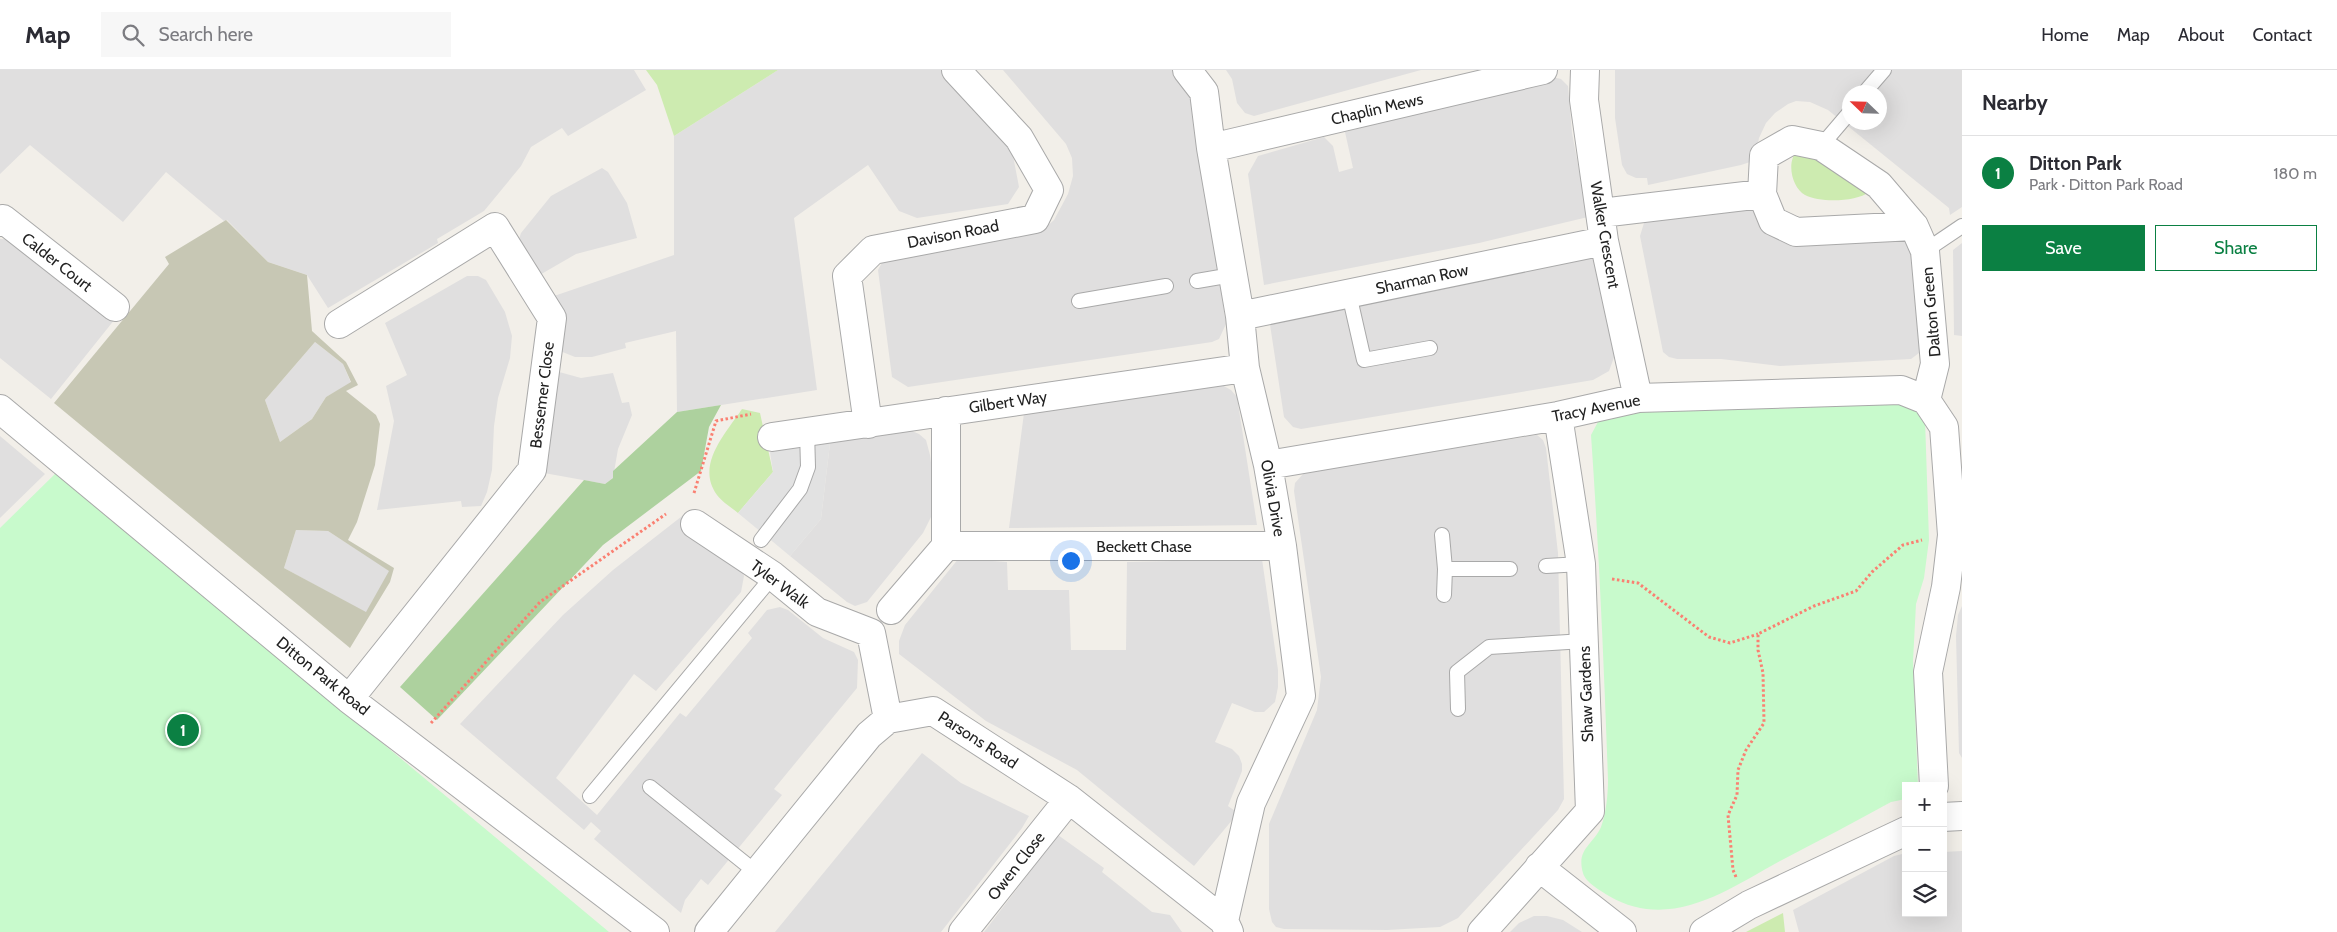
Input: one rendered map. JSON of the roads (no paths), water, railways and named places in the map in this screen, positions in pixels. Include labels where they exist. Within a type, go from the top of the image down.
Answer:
[{"type":"street","name":"Davison Road","points":[[868,424],[847,276],[873,250],[1035,219],[1049,190],[1018,138],[956,70]]},
{"type":"street","name":"Olivia Drive","points":[[1187,70],[1204,92],[1211,148],[1240,316],[1245,368],[1268,465],[1282,546],[1301,696],[1251,803],[1227,927]]},
{"type":"street","name":"Chaplin Mews","points":[[1211,148],[1543,70]]},
{"type":"street","name":"Walker Crescent","points":[[1585,70],[1584,100],[1604,241],[1638,398]]},
{"type":"street","name":"Dalton Green","points":[[1914,226],[1796,232],[1773,221],[1762,194],[1764,156],[1792,140],[1821,146],[1879,185],[1914,226],[1925,251],[1935,364],[1926,400]]},
{"type":"street","points":[[1601,214],[1762,194]]},
{"type":"street","name":"Calder Court","points":[[0,222],[3,219],[115,307]]},
{"type":"street","name":"Bessemer Close","points":[[339,324],[495,227],[552,318],[532,470],[349,699]]},
{"type":"street","name":"Sharman Row","points":[[1240,316],[1604,241]]},
{"type":"street","name":"Gilbert Way","points":[[772,437],[1245,368]]},
{"type":"street","name":"Tracy Avenue","points":[[1268,465],[1558,416],[1638,398],[1901,390],[1926,400]]},
{"type":"street","points":[[1926,400],[1944,427],[1954,587],[1928,672],[1934,782]]},
{"type":"street","name":"Ditton Park Road","points":[[0,409],[349,699],[655,932]]},
{"type":"street","points":[[891,610],[946,546],[946,411]]},
{"type":"street","name":"Shaw Gardens","points":[[1482,932],[1590,811],[1582,569],[1558,416]]},
{"type":"street","name":"Tyler Walk","points":[[695,524],[773,576],[817,612],[871,633],[888,719]]},
{"type":"street","name":"Beckett Chase","points":[[946,546],[1282,546]]},
{"type":"street","name":"Parsons Road","points":[[888,719],[933,711],[1069,799],[1227,927]]},
{"type":"street","points":[[709,932],[869,735],[888,719]]},
{"type":"street","name":"Owen Close","points":[[963,932],[1069,799]]},
{"type":"street","points":[[1947,817],[1962,816]]},
{"type":"street","points":[[1704,932],[1749,905],[1902,833]]},
{"type":"street","points":[[1540,867],[1622,932]]},
{"type":"lane","points":[[1871,85],[1884,70]]},
{"type":"lane","points":[[1821,146],[1842,121]]},
{"type":"lane","points":[[1925,251],[1962,226]]},
{"type":"lane","points":[[1197,281],[1232,275]]},
{"type":"lane","points":[[1079,301],[1166,286]]},
{"type":"lane","points":[[1349,294],[1364,360],[1430,348]]},
{"type":"lane","points":[[761,540],[800,489],[808,468],[807,431]]},
{"type":"lane","points":[[1442,535],[1445,570],[1444,595]]},
{"type":"lane","points":[[1546,566],[1582,569]]},
{"type":"lane","points":[[1445,570],[1510,568]]},
{"type":"lane","points":[[590,796],[773,576]]},
{"type":"lane","points":[[1458,709],[1457,672],[1489,647],[1584,641]]},
{"type":"lane","points":[[650,787],[757,873]]},
{"type":"place","name":"Ditton Park","points":[[183,730]]}]
